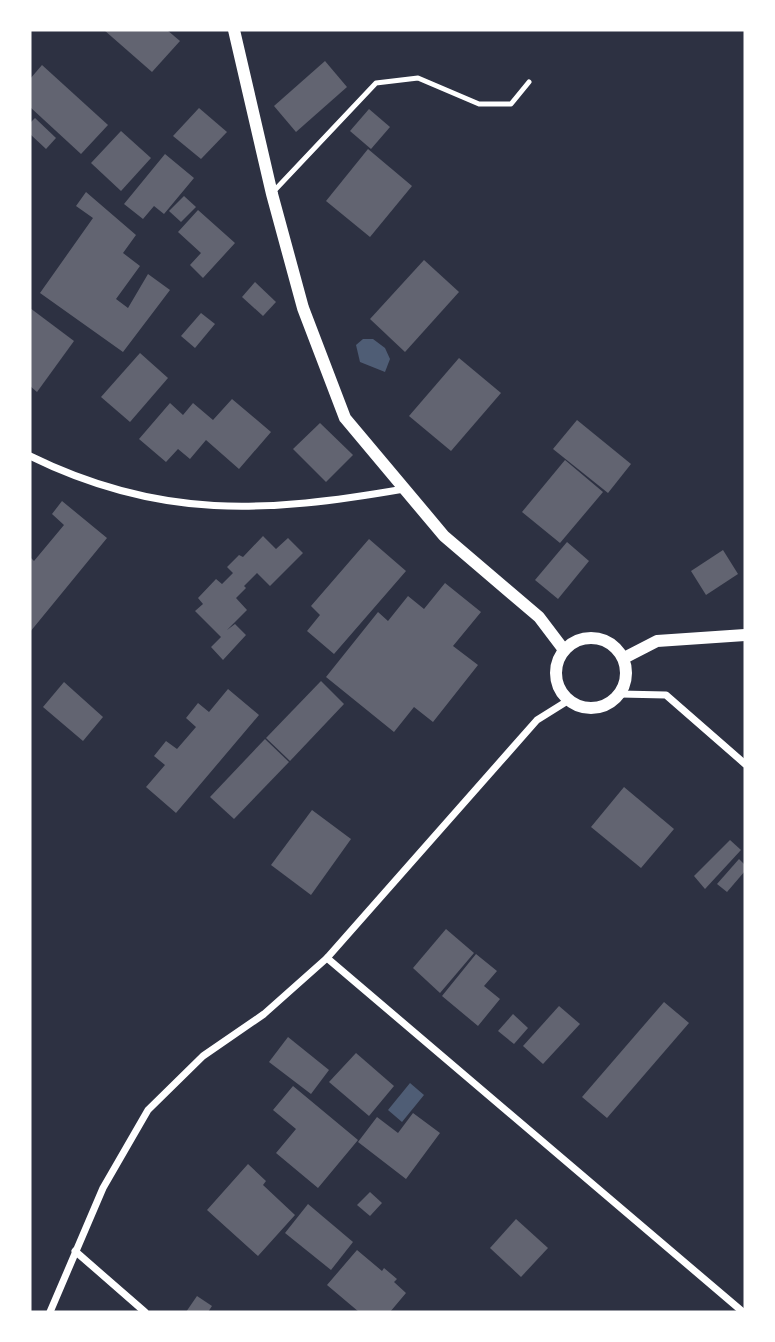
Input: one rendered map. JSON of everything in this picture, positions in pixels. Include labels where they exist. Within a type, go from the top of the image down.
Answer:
[{"type":"street","points":[[234,30],[272,194],[303,308],[345,418],[444,536],[539,617],[564,650]]},
{"type":"street","points":[[30,456],[58,470],[147,499],[239,508],[320,503],[404,489]]},
{"type":"street","points":[[624,658],[657,641],[745,635]]},
{"type":"street","points":[[584,638],[607,641],[624,658],[626,677],[620,694],[612,702],[590,708],[569,700],[557,682],[559,660],[564,650],[584,638]]},
{"type":"street","points":[[620,694],[666,695],[745,764]]},
{"type":"street","points":[[50,1312],[103,1188],[148,1110],[203,1056],[264,1014],[327,958],[537,720],[569,700]]},
{"type":"street","points":[[327,958],[743,1312]]},
{"type":"street","points":[[75,1251],[145,1312]]},
{"type":"lane","points":[[272,194],[376,83],[418,78],[479,104],[511,104],[530,82]]},
{"type":"water","points":[[363,339],[373,339],[385,348],[390,359],[385,372],[360,362],[356,345]]},
{"type":"water","points":[[410,1083],[424,1095],[402,1122],[388,1110]]},
{"type":"building","points":[[104,30],[167,30],[180,41],[152,72]]},
{"type":"building","points":[[325,61],[347,87],[296,132],[274,106]]},
{"type":"building","points":[[42,65],[108,125],[81,154],[30,107],[30,79]]},
{"type":"building","points":[[199,108],[227,132],[201,159],[173,136]]},
{"type":"building","points":[[369,109],[390,127],[371,149],[350,131]]},
{"type":"building","points":[[35,118],[56,138],[46,149],[30,134],[30,123]]},
{"type":"building","points":[[121,131],[151,158],[121,191],[91,163]]},
{"type":"building","points":[[368,149],[412,186],[370,237],[326,201]]},
{"type":"building","points":[[165,154],[194,178],[164,214],[154,206],[143,219],[124,204]]},
{"type":"building","points":[[86,192],[136,235],[123,253],[140,266],[116,299],[128,308],[148,274],[170,290],[123,352],[40,293],[93,218],[76,206]]},
{"type":"building","points":[[184,196],[196,207],[181,222],[169,211]]},
{"type":"building","points":[[198,210],[235,243],[203,278],[190,265],[201,253],[178,232]]},
{"type":"building","points":[[424,260],[459,292],[405,352],[370,319]]},
{"type":"building","points":[[255,282],[276,302],[263,316],[242,297]]},
{"type":"building","points":[[30,308],[74,341],[37,392],[30,386]]},
{"type":"building","points":[[201,313],[215,324],[195,348],[181,336]]},
{"type":"building","points":[[140,353],[168,378],[130,422],[101,397]]},
{"type":"building","points":[[459,358],[501,393],[451,451],[409,416]]},
{"type":"building","points":[[232,399],[271,432],[239,469],[206,440],[190,459],[178,449],[166,462],[139,439],[170,403],[183,415],[193,403],[213,420]]},
{"type":"building","points":[[577,420],[631,464],[608,493],[553,449]]},
{"type":"building","points":[[320,423],[353,455],[326,482],[293,449]]},
{"type":"building","points":[[565,460],[603,492],[560,543],[522,512]]},
{"type":"building","points":[[62,501],[107,538],[30,632],[30,557],[34,561],[64,525],[52,514]]},
{"type":"building","points":[[263,536],[276,549],[288,538],[303,553],[270,586],[257,573],[244,586],[246,588],[236,598],[247,610],[227,630],[235,624],[246,635],[223,660],[211,647],[221,637],[195,611],[203,604],[198,598],[216,579],[222,584],[233,573],[227,567],[239,555],[243,557]]},
{"type":"building","points":[[369,539],[406,571],[334,654],[307,631],[320,615],[311,606]]},
{"type":"building","points":[[567,542],[589,561],[558,599],[535,580]]},
{"type":"building","points":[[723,550],[738,574],[706,595],[691,571]]},
{"type":"building","points":[[445,583],[481,612],[453,646],[478,665],[433,722],[414,707],[394,732],[326,677],[378,612],[388,621],[408,596],[424,609]]},
{"type":"building","points":[[321,681],[344,704],[290,761],[266,738]]},
{"type":"building","points":[[64,682],[103,717],[83,741],[43,707]]},
{"type":"building","points":[[228,689],[259,715],[176,813],[146,787],[165,765],[154,756],[166,741],[177,749],[196,727],[186,718],[198,703],[209,712]]},
{"type":"building","points":[[265,739],[289,762],[234,819],[210,797]]},
{"type":"building","points":[[624,787],[674,829],[641,868],[591,827]]},
{"type":"building","points":[[312,810],[351,839],[311,895],[271,865]]},
{"type":"building","points":[[730,840],[741,850],[705,889],[694,876]]},
{"type":"building","points":[[739,859],[745,865],[745,871],[727,892],[717,884]]},
{"type":"building","points":[[446,929],[474,953],[440,993],[413,968]]},
{"type":"building","points":[[476,954],[497,971],[484,986],[500,999],[478,1026],[442,996]]},
{"type":"building","points":[[664,1002],[689,1023],[607,1118],[582,1097]]},
{"type":"building","points":[[559,1006],[580,1024],[543,1064],[523,1046]]},
{"type":"building","points":[[513,1014],[528,1028],[514,1044],[498,1031]]},
{"type":"building","points":[[288,1037],[329,1070],[311,1094],[269,1062]]},
{"type":"building","points":[[356,1053],[394,1086],[369,1116],[329,1082]]},
{"type":"building","points":[[293,1086],[358,1140],[318,1188],[276,1153],[296,1129],[273,1110]]},
{"type":"building","points":[[413,1113],[440,1133],[406,1179],[358,1142],[377,1117],[398,1133]]},
{"type":"building","points":[[248,1164],[266,1181],[263,1185],[295,1215],[258,1256],[207,1210]]},
{"type":"building","points":[[370,1192],[382,1203],[370,1216],[357,1205]]},
{"type":"building","points":[[308,1204],[353,1242],[331,1270],[285,1233]]},
{"type":"building","points":[[516,1219],[548,1248],[521,1277],[490,1248]]},
{"type":"building","points":[[357,1250],[382,1271],[384,1268],[397,1279],[394,1282],[406,1293],[390,1312],[359,1312],[327,1285]]},
{"type":"building","points":[[197,1296],[212,1306],[208,1312],[186,1312]]}]
